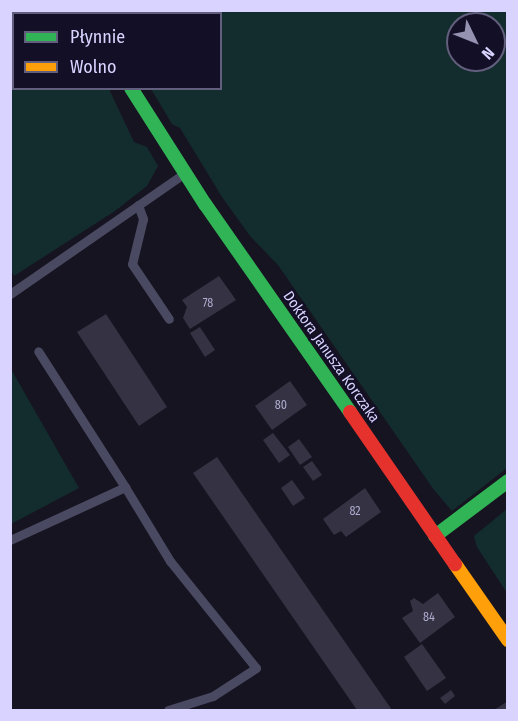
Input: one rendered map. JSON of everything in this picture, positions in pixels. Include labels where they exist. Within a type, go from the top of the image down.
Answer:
[{"type":"street","name":"Doktora Janusza Korczaka","points":[[132,90],[184,173],[507,640]]},
{"type":"street","points":[[435,536],[507,481]]},
{"type":"lane","points":[[10,294],[184,173]]},
{"type":"lane","points":[[138,206],[142,219],[132,264],[169,319]]},
{"type":"lane","points":[[38,351],[170,561],[256,668],[213,696],[168,711]]},
{"type":"lane","points":[[10,540],[125,487]]},
{"type":"green space","points":[[11,10],[46,12],[12,12],[12,90],[109,90],[134,142],[147,147],[158,166],[147,186],[115,211],[14,276],[10,269]]},
{"type":"green space","points":[[104,11],[507,11],[507,468],[452,511],[434,490],[278,265],[250,236],[222,197],[180,128],[172,124],[152,90],[222,90],[222,12]]},
{"type":"green space","points":[[11,369],[79,488],[10,524]]},
{"type":"green space","points":[[507,509],[507,593],[477,547],[474,536]]},
{"type":"building","points":[[219,276],[236,300],[190,329],[183,318],[187,307],[182,300]]},
{"type":"building","points":[[106,314],[167,407],[139,426],[77,332]]},
{"type":"building","points":[[200,327],[215,350],[205,357],[190,333]]},
{"type":"building","points":[[290,381],[307,405],[272,430],[255,406]]},
{"type":"building","points":[[273,433],[290,455],[279,463],[263,440]]},
{"type":"building","points":[[299,439],[312,457],[300,465],[288,447]]},
{"type":"building","points":[[217,457],[392,710],[357,710],[193,473]]},
{"type":"building","points":[[312,461],[322,475],[313,481],[303,467]]},
{"type":"building","points":[[292,480],[305,498],[293,506],[281,488]]},
{"type":"building","points":[[365,488],[381,512],[346,537],[341,531],[334,535],[323,519]]},
{"type":"building","points":[[438,593],[455,617],[420,643],[402,618],[413,611],[410,601],[414,598],[423,604]]},
{"type":"building","points":[[422,644],[446,678],[427,691],[404,657]]},
{"type":"building","points":[[451,690],[455,696],[445,704],[440,698]]},
{"type":"building","points":[[508,701],[508,710],[494,710]]},
{"type":"traffic: fast","points":[[132,90],[205,204],[350,412]]},
{"type":"traffic: fast","points":[[435,536],[508,481]]},
{"type":"traffic: slow","points":[[455,564],[508,640]]},
{"type":"traffic: jam","points":[[350,412],[455,564]]}]
